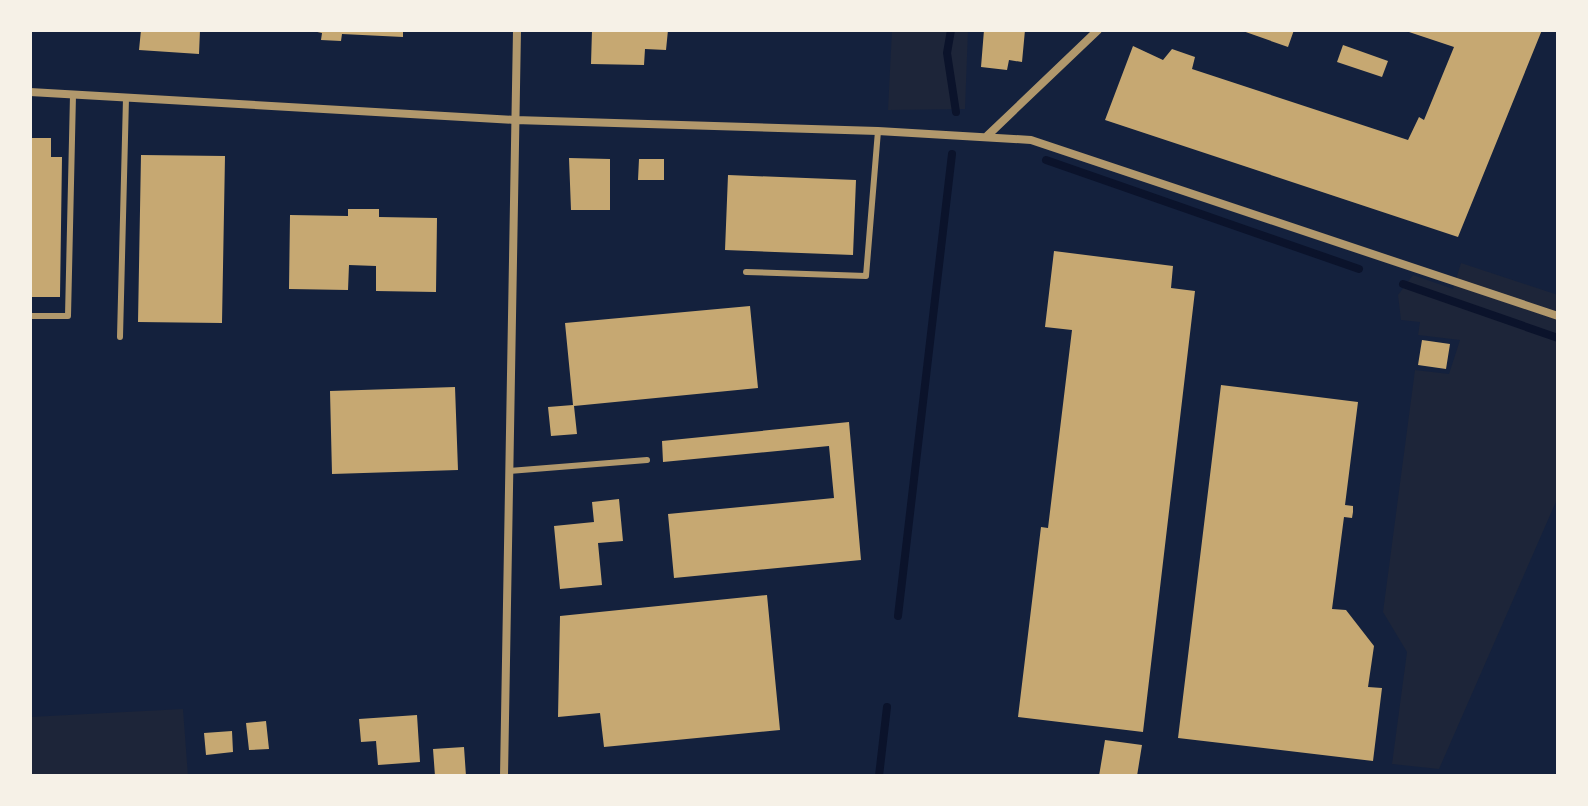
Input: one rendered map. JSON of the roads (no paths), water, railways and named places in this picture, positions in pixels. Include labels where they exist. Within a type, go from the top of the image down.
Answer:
[{"type":"street","points":[[504,776],[517,30]]},
{"type":"street","points":[[986,137],[1098,30]]},
{"type":"street","points":[[30,92],[515,120],[878,131],[1031,140],[1558,316]]},
{"type":"lane","points":[[30,316],[68,316],[73,95]]},
{"type":"lane","points":[[120,337],[126,98]]},
{"type":"lane","points":[[746,272],[866,276],[878,131]]},
{"type":"lane","points":[[509,471],[647,460]]},
{"type":"waterway","points":[[951,30],[947,53],[956,112]]},
{"type":"waterway","points":[[898,616],[952,154]]},
{"type":"waterway","points":[[1046,160],[1359,269]]},
{"type":"waterway","points":[[1403,284],[1558,338]]},
{"type":"waterway","points":[[879,776],[887,707]]}]
